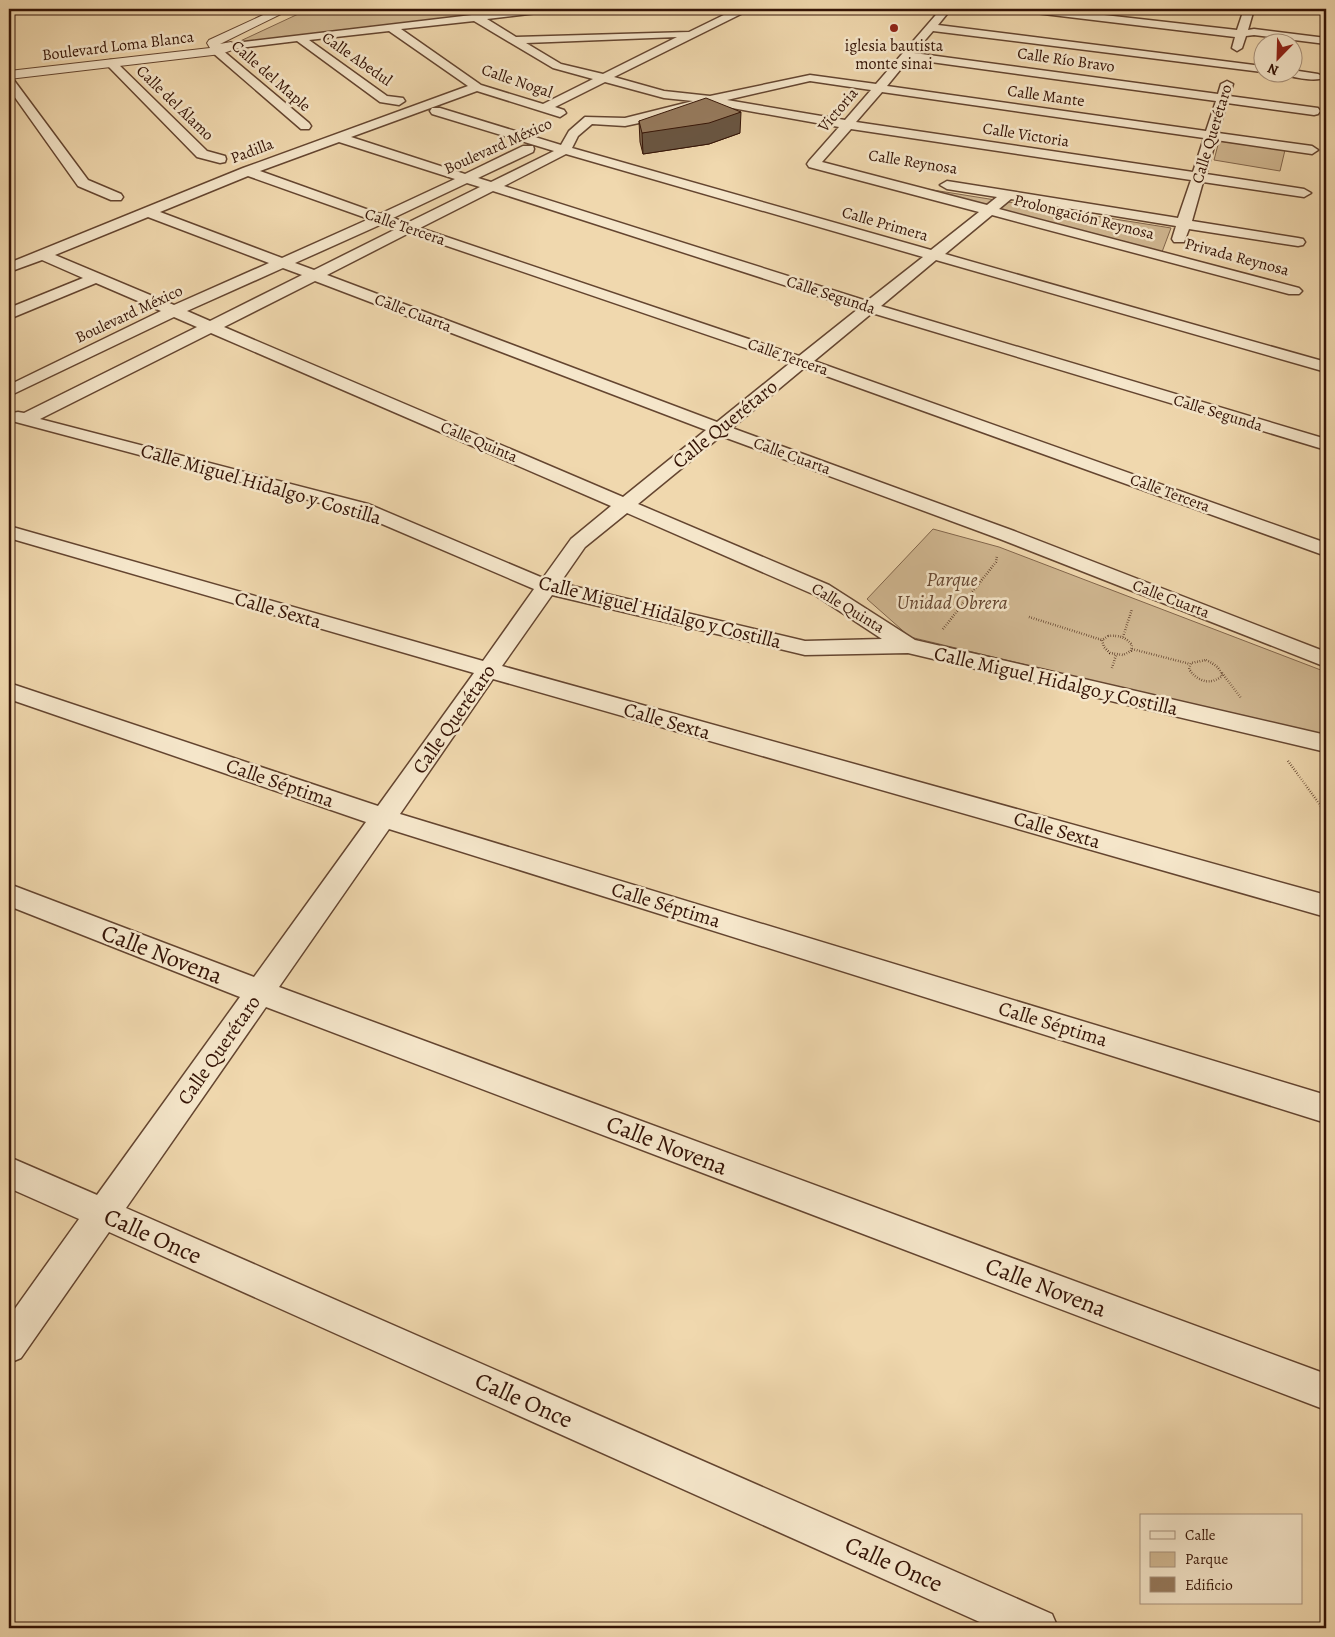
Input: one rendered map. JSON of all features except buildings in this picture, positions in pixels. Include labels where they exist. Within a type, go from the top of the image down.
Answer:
[{"type":"street","points":[[215,47],[285,9]]},
{"type":"street","name":"Boulevard Loma Blanca","points":[[9,67],[231,46],[546,9]]},
{"type":"street","name":"Boulevard México","points":[[544,108],[744,9]]},
{"type":"street","name":"Victoria","points":[[814,164],[946,9]]},
{"type":"street","points":[[1027,9],[1246,20],[1254,32],[1326,41]]},
{"type":"street","name":"Calle Victoria","points":[[476,17],[556,66],[664,94],[710,100],[774,113],[1304,193]]},
{"type":"street","name":"Calle Querétaro","points":[[1172,258],[1185,223],[1246,20]]},
{"type":"street","name":"Calle Nogal","points":[[391,27],[477,87],[589,120],[625,122],[663,114],[710,100]]},
{"type":"street","points":[[930,27],[1252,69]]},
{"type":"street","points":[[514,40],[693,34]]},
{"type":"street","name":"Calle Abedul","points":[[299,38],[384,99],[399,101]]},
{"type":"street","name":"Boulevard Loma Blanca","points":[[9,75],[111,63],[215,47]]},
{"type":"street","name":"Calle del Maple","points":[[215,47],[305,126]]},
{"type":"street","name":"Calle Río Bravo","points":[[905,55],[1314,110]]},
{"type":"street","name":"Calle del Álamo","points":[[111,63],[202,154],[220,159]]},
{"type":"street","points":[[1302,74],[1318,77]]},
{"type":"street","name":"Calle Mante","points":[[710,100],[810,78],[1312,150]]},
{"type":"street","points":[[9,81],[83,183],[116,197]]},
{"type":"street","name":"Padilla","points":[[9,268],[248,171],[477,87]]},
{"type":"street","name":"Calle Primera","points":[[436,111],[933,256],[1326,367]]},
{"type":"street","points":[[573,134],[589,120]]},
{"type":"street","name":"Boulevard México","points":[[9,391],[172,312],[284,263],[541,143],[573,134]]},
{"type":"street","name":"Boulevard México","points":[[16,416],[210,328],[565,150],[573,134]]},
{"type":"street","name":"Calle Segunda","points":[[338,137],[869,308],[1326,445]]},
{"type":"street","name":"Calle Reynosa","points":[[814,164],[1185,223]]},
{"type":"street","name":"Calle Reynosa","points":[[814,164],[988,211]]},
{"type":"street","name":"Calle Tercera","points":[[248,171],[380,219],[802,362],[1326,550]]},
{"type":"street","name":"Calle Querétaro","points":[[9,1346],[578,543],[1008,195]]},
{"type":"street","name":"Calle Cuarta","points":[[146,211],[719,429],[1007,535],[1326,660]]},
{"type":"street","name":"Prolongación Reynosa","points":[[988,211],[1172,258]]},
{"type":"street","name":"Privada Reynosa","points":[[1185,223],[1298,242]]},
{"type":"street","name":"Calle Quinta","points":[[41,254],[172,312],[822,590],[908,646]]},
{"type":"street","name":"Privada Reynosa","points":[[1172,258],[1294,290]]},
{"type":"street","points":[[9,314],[96,278]]},
{"type":"street","name":"Calle Miguel Hidalgo y Costilla","points":[[16,416],[361,508],[547,587],[805,648],[908,646],[1326,744]]},
{"type":"street","name":"Calle Sexta","points":[[9,532],[488,670],[1326,906]]},
{"type":"street","name":"Calle Séptima","points":[[9,691],[383,818],[1326,1109]]},
{"type":"street","name":"Calle Novena","points":[[9,895],[260,992],[1326,1392]]},
{"type":"street","name":"Calle Once","points":[[9,1172],[1038,1628]]},
{"type":"path","points":[[9,15],[64,9]]},
{"type":"path","points":[[942,630],[996,562],[998,550]]},
{"type":"path","points":[[1123,637],[1134,602]]},
{"type":"path","points":[[1029,617],[1102,640]]},
{"type":"path","points":[[1102,640],[1108,636],[1123,637],[1130,642],[1132,648]]},
{"type":"path","points":[[1102,640],[1102,646],[1112,654],[1126,655],[1132,648]]},
{"type":"path","points":[[1132,648],[1190,664],[1200,660],[1211,662],[1221,670],[1222,676],[1211,682],[1199,680],[1191,673],[1190,664]]},
{"type":"green space","points":[[309,9],[520,9],[236,43]]},
{"type":"green space","points":[[1219,141],[1285,150],[1280,171],[1214,160]]},
{"type":"green space","points":[[889,183],[1171,228],[1162,252]]},
{"type":"green space","name":"Parque Unidad Obrera","points":[[933,529],[999,547],[1326,672],[1326,737],[910,637],[867,599]]},
{"type":"place","name":"iglesia bautista monte sinai","points":[[894,28]]}]
